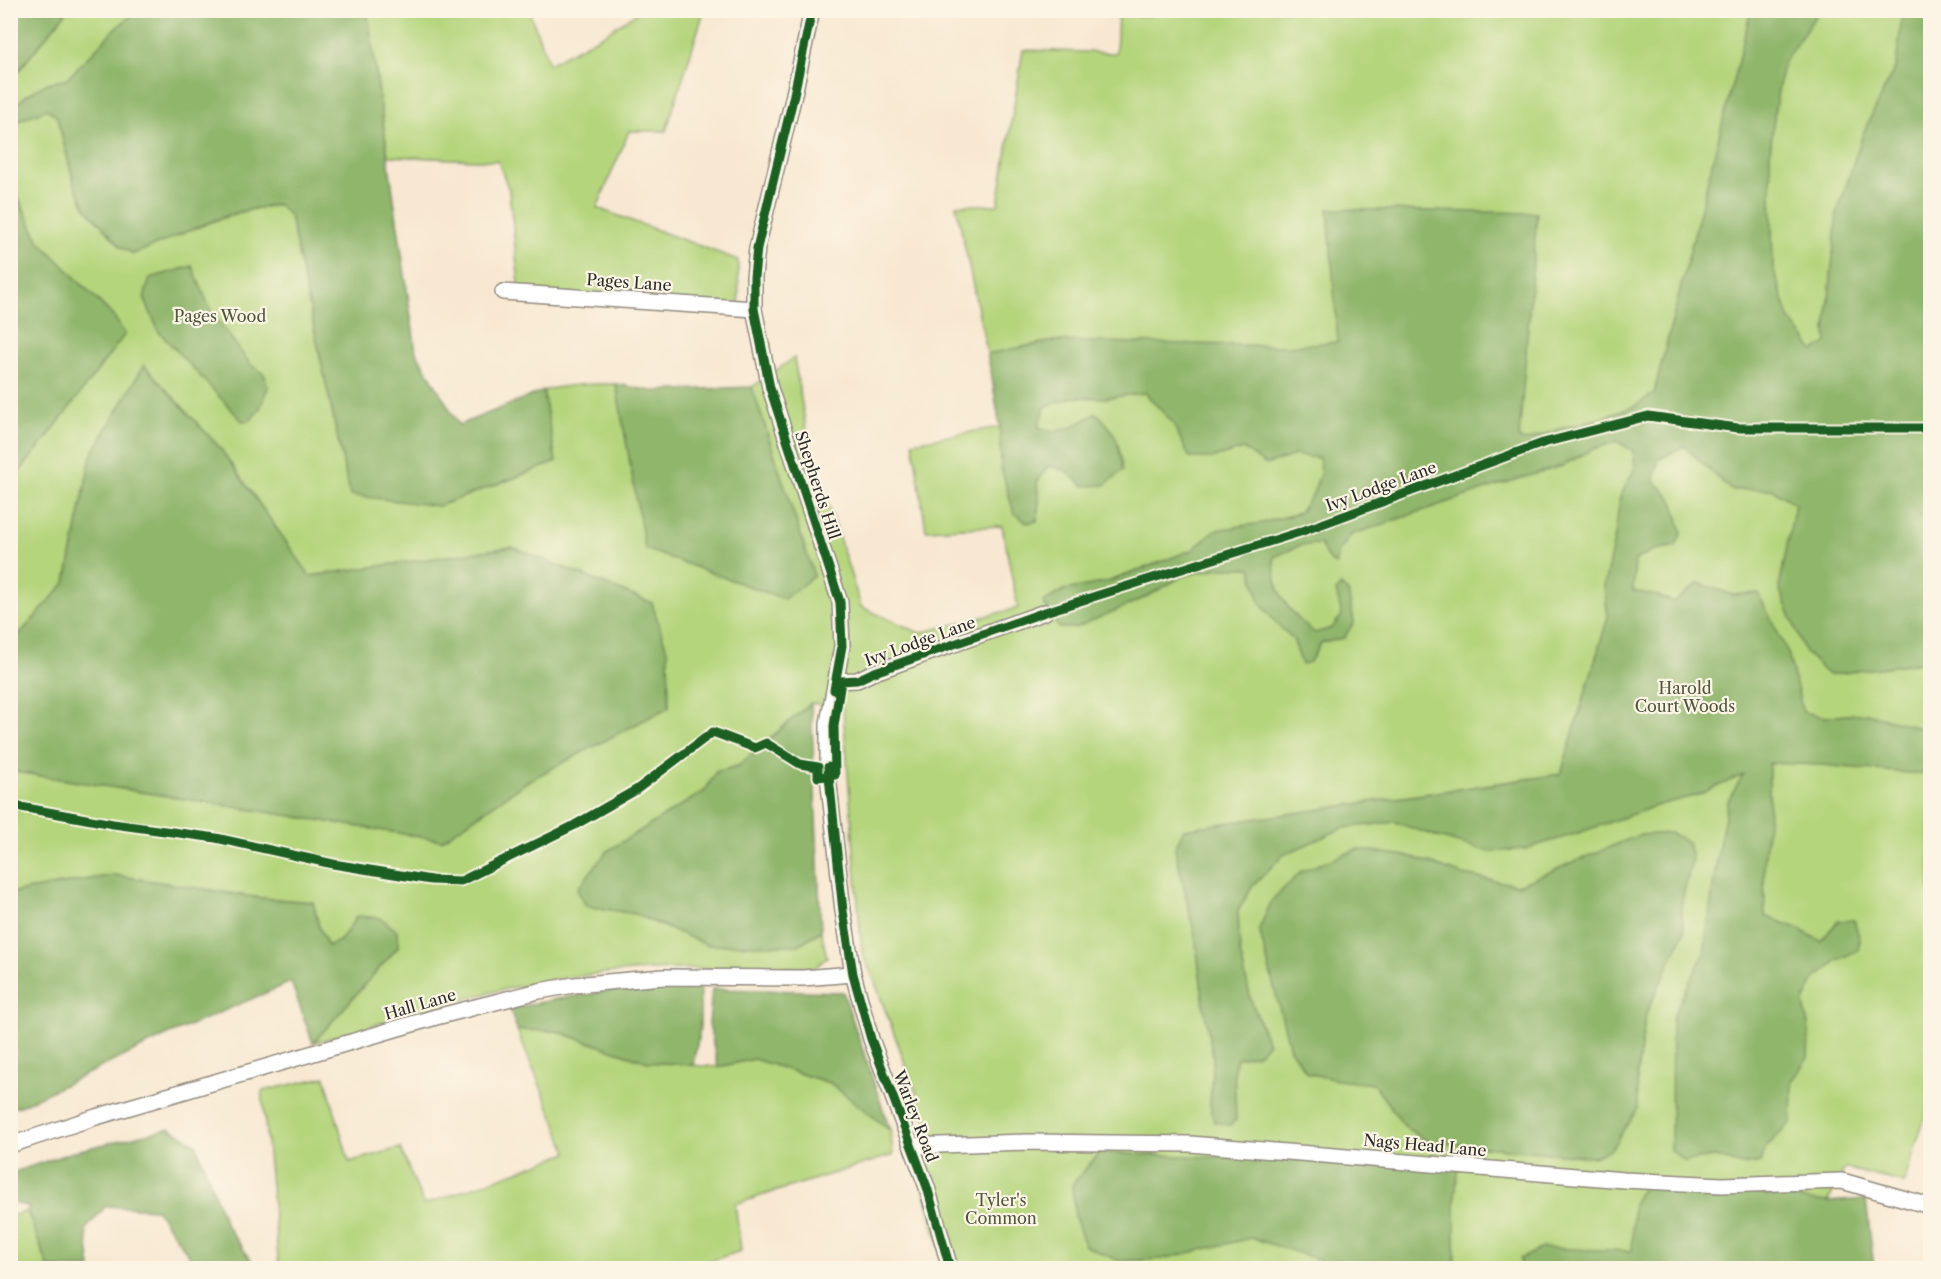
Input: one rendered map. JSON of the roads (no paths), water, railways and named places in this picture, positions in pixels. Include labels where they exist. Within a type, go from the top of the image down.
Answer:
[{"type":"street","name":"Shepherds Hill","points":[[812,10],[757,248],[754,309],[770,388],[840,602],[842,646],[828,723],[828,776],[843,911],[853,974]]},
{"type":"street","name":"Pages Lane","points":[[502,292],[754,309]]},
{"type":"street","name":"Ivy Lodge Lane","points":[[836,681],[857,680],[1045,612]]},
{"type":"street","name":"Hall Lane","points":[[10,1145],[86,1120],[436,1017],[539,991],[574,985],[663,977],[803,978],[853,974]]},
{"type":"street","name":"Warley Road","points":[[853,974],[871,1039],[927,1187],[950,1269]]},
{"type":"street","name":"Nags Head Lane","points":[[912,1146],[1028,1142],[1190,1144],[1624,1180],[1722,1185],[1842,1181],[1930,1206]]},
{"type":"park label","name":"Pages Wood","points":[[220,316]]},
{"type":"park label","name":"Harold Court Woods","points":[[1685,697]]},
{"type":"park label","name":"Tyler's Common","points":[[1001,1209]]}]
